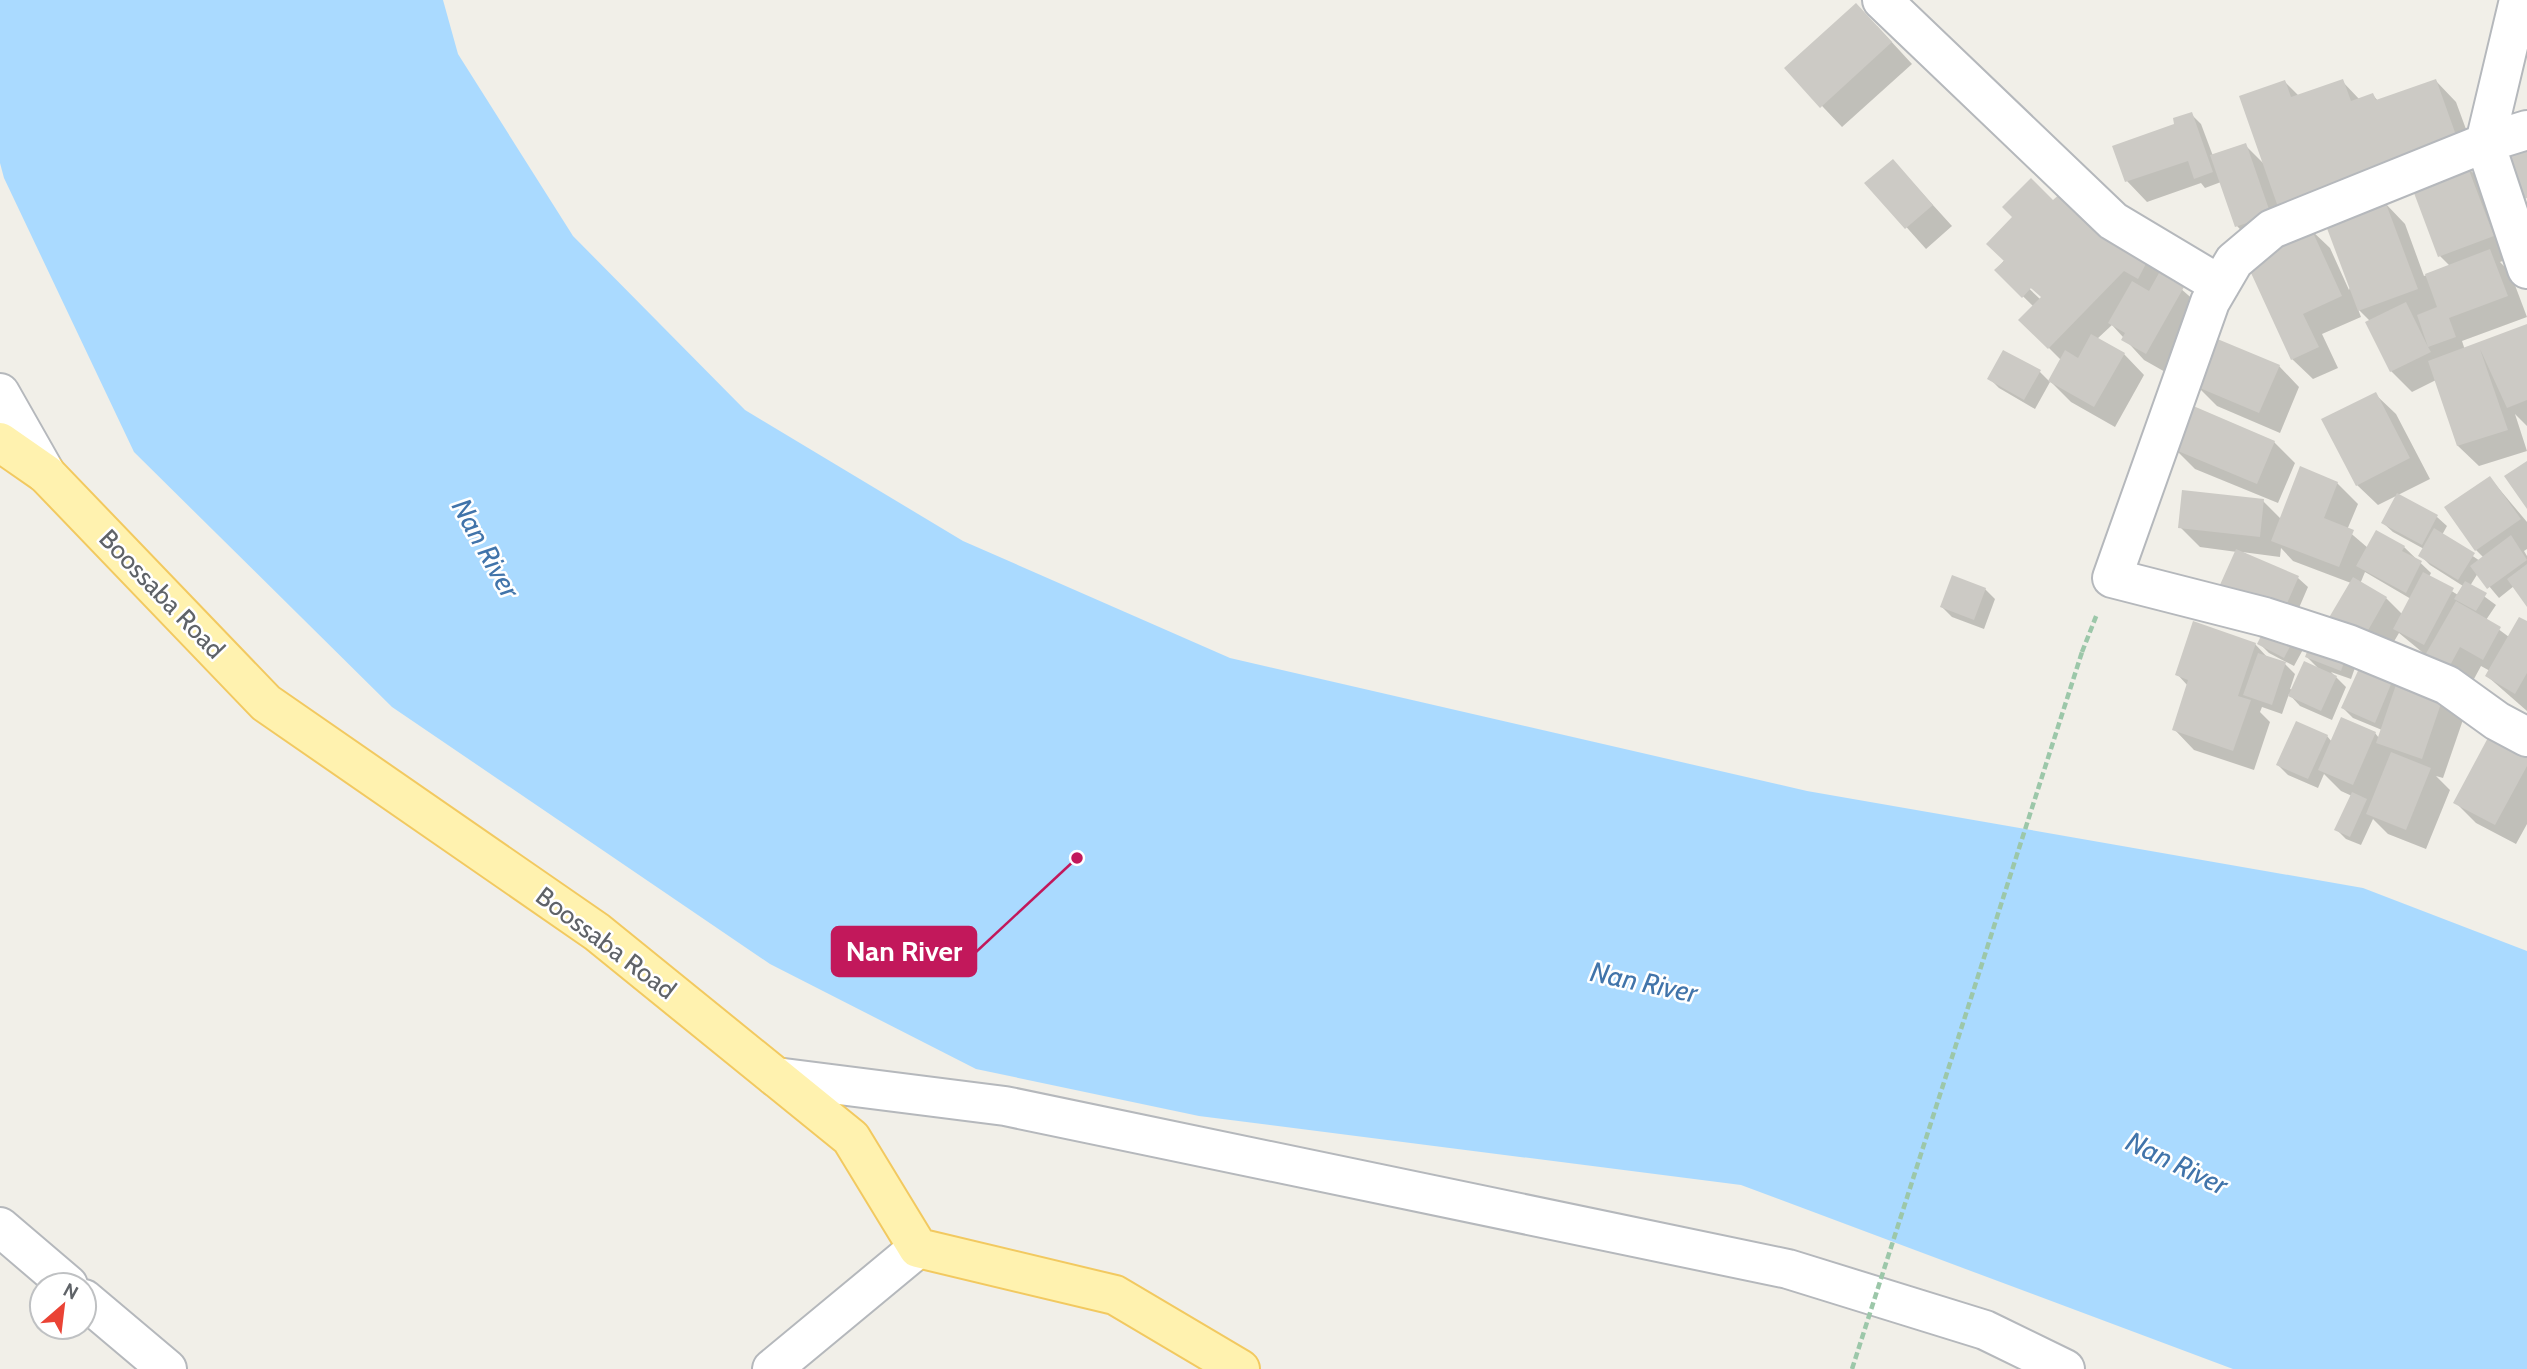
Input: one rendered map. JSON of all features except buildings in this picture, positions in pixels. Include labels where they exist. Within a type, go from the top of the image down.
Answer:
[{"type":"main road","name":"Boossaba Road","points":[[0,442],[46,474],[266,703],[597,932],[851,1138],[918,1248]]},
{"type":"main road","points":[[918,1248],[1115,1295],[1240,1369]]},
{"type":"street","points":[[1882,0],[2113,221],[2220,285]]},
{"type":"street","points":[[2519,0],[2485,143],[2527,269]]},
{"type":"street","points":[[2527,130],[2485,143],[2272,229],[2234,261],[2210,302],[2112,578],[2265,617],[2348,644],[2447,685],[2497,722],[2527,737]]},
{"type":"street","points":[[0,393],[46,474]]},
{"type":"street","points":[[776,1077],[1005,1106],[1788,1269],[1985,1330],[2065,1369]]},
{"type":"street","points":[[0,1227],[52,1271]]},
{"type":"street","points":[[772,1369],[918,1248]]},
{"type":"street","points":[[98,1310],[167,1369]]},
{"type":"path","points":[[1852,1369],[2082,652]]},
{"type":"water","points":[[0,0],[443,0],[458,54],[573,236],[745,410],[963,541],[1230,658],[1807,791],[2363,888],[2527,951],[2527,1369],[2233,1369],[1741,1185],[1199,1116],[976,1069],[770,964],[392,707],[134,452],[4,178],[0,163]]},
{"type":"place","name":"Nan River","points":[[1077,858]]}]
